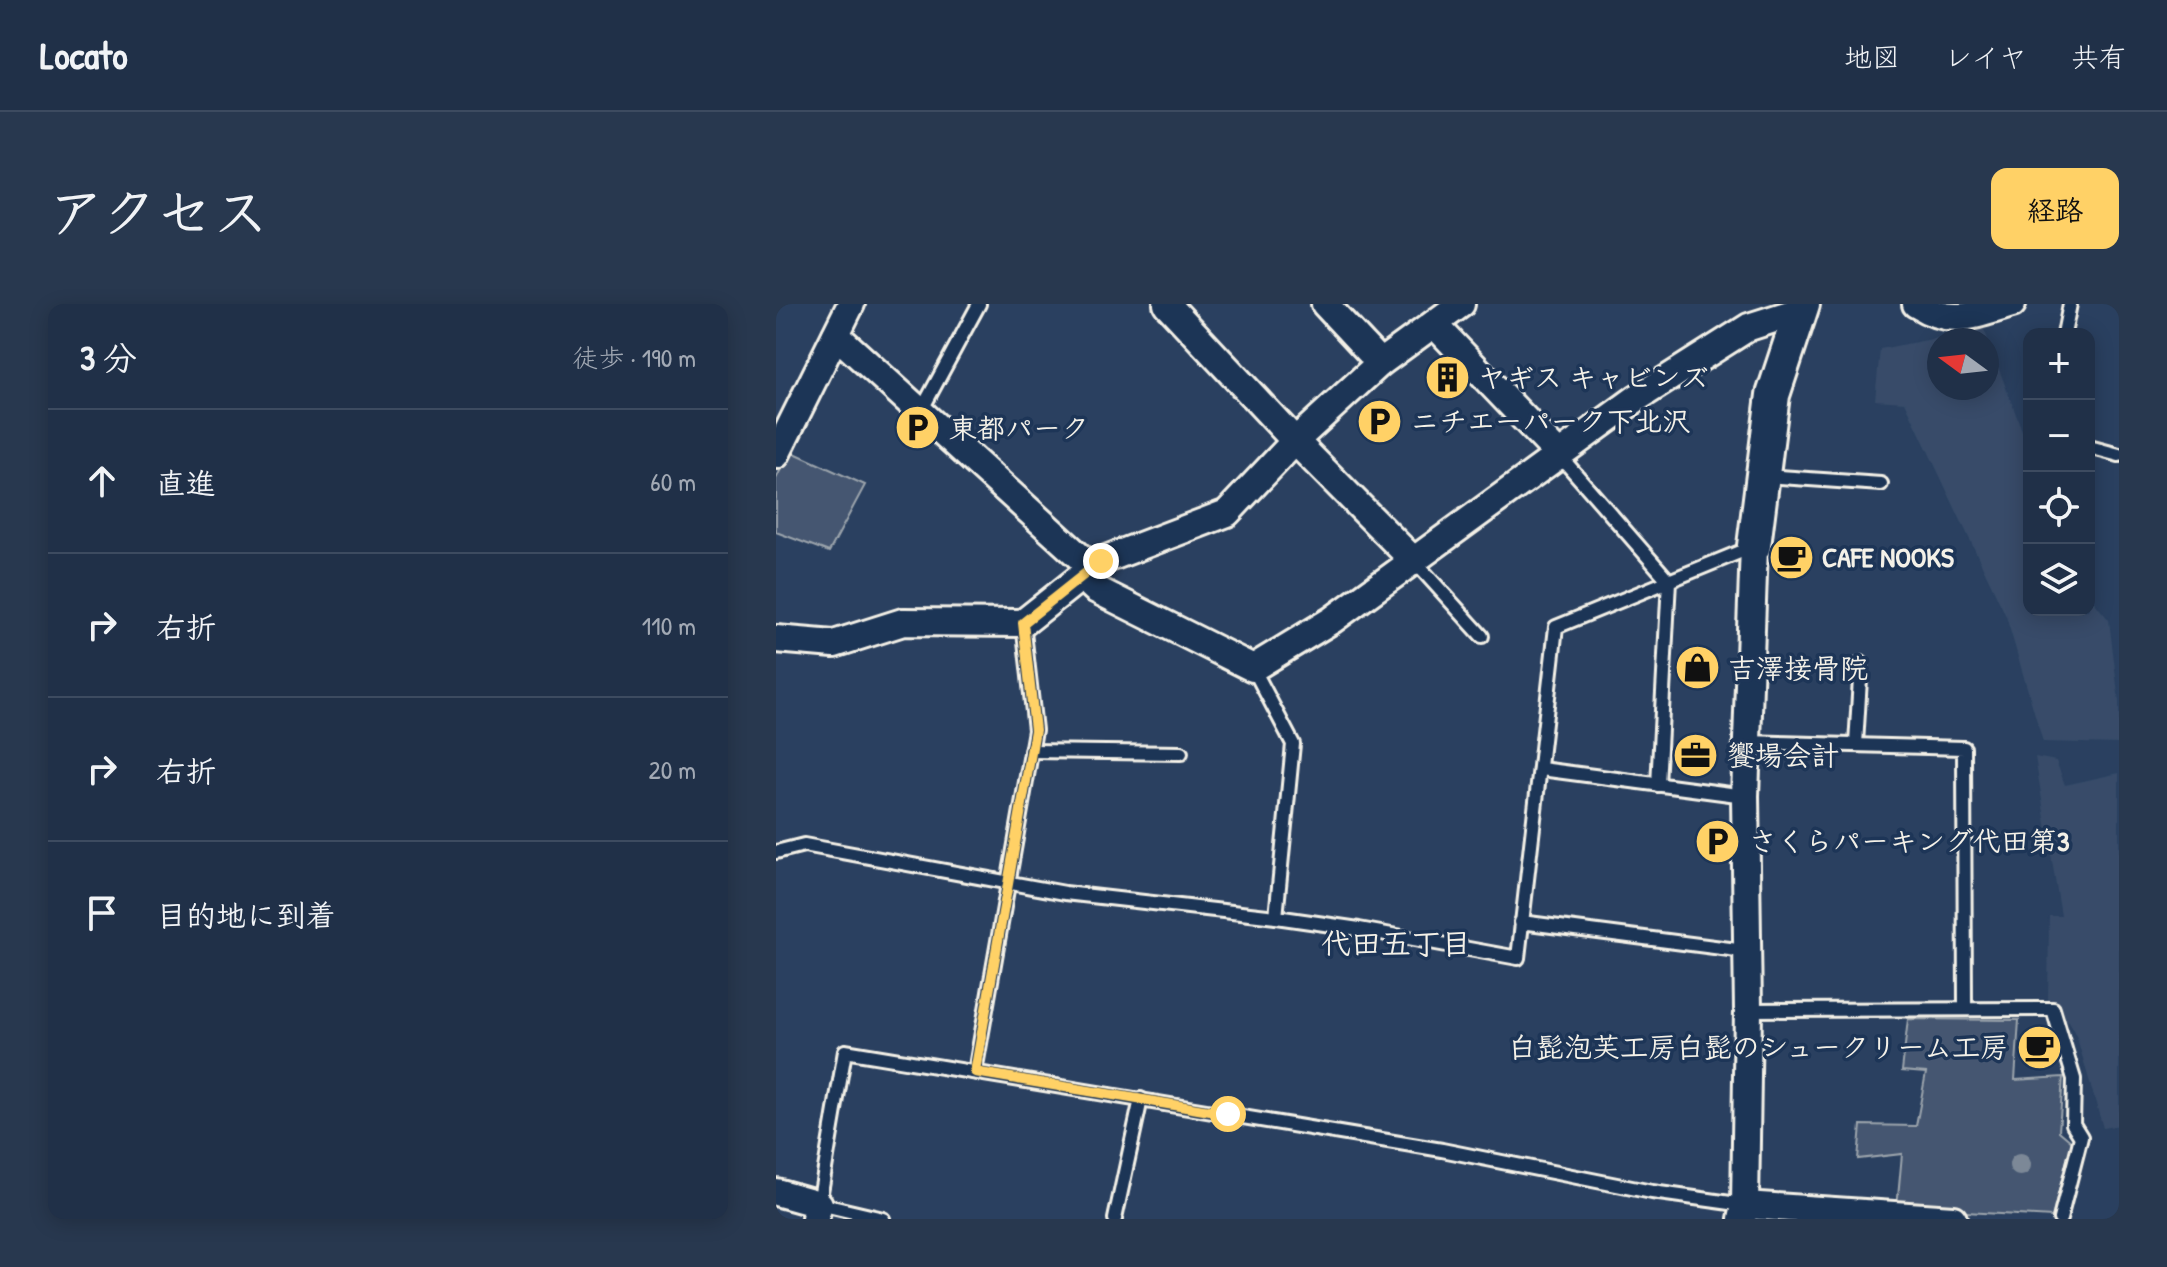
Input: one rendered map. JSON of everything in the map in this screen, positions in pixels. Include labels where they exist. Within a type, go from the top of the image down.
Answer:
[{"type":"street","points":[[776,455],[851,304]]},
{"type":"street","points":[[1167,304],[1295,441],[1415,562]]},
{"type":"street","points":[[1325,304],[1380,363]]},
{"type":"street","points":[[776,639],[834,644],[903,622],[1023,623],[1101,561],[1227,513],[1295,441],[1380,363],[1461,304]]},
{"type":"street","points":[[1916,304],[1945,317],[1959,319],[2012,304]]},
{"type":"street","points":[[836,335],[921,411],[1087,572],[1095,589],[1253,668],[1332,620],[1415,562],[1637,398],[1749,327],[1801,308]]},
{"type":"street","points":[[1801,308],[1773,395],[1754,546],[1745,796],[1748,1010],[1744,1212],[1953,1219]]},
{"type":"street","points":[[1434,324],[1560,456]]},
{"type":"street","points":[[776,1192],[817,1211]]},
{"type":"lane","points":[[921,411],[979,304]]},
{"type":"lane","points":[[2065,328],[2070,304]]},
{"type":"lane","points":[[2095,449],[2119,455]]},
{"type":"lane","points":[[1560,456],[1669,581],[1658,785]]},
{"type":"lane","points":[[1763,476],[1881,484]]},
{"type":"lane","points":[[776,852],[804,845],[1065,893],[1276,917],[1518,958],[1556,627],[1754,546]]},
{"type":"lane","points":[[1415,562],[1482,636]]},
{"type":"lane","points":[[975,1072],[1035,730],[1023,623]]},
{"type":"lane","points":[[1856,744],[1861,663]]},
{"type":"lane","points":[[1253,668],[1293,744],[1276,917]]},
{"type":"lane","points":[[1746,742],[1964,748],[1965,1008]]},
{"type":"lane","points":[[1031,751],[1181,753]]},
{"type":"lane","points":[[1541,769],[1745,796]]},
{"type":"lane","points":[[1521,922],[1745,951]]},
{"type":"lane","points":[[1748,1010],[2053,1009],[2074,1079],[2073,1124],[2081,1137],[2060,1219]]},
{"type":"lane","points":[[883,1219],[817,1211],[845,1051],[1442,1150],[1744,1212]]},
{"type":"lane","points":[[1115,1219],[1141,1099]]},
{"type":"shaded area","points":[[1927,340],[1927,400],[1999,400],[1999,369],[2023,433],[2023,616],[2095,616],[2095,603],[2109,620],[2119,702],[2119,744],[2043,742],[2006,616],[1905,402],[1875,400],[1880,349]]},
{"type":"shaded area","points":[[790,451],[865,485],[829,552],[776,532],[776,479]]},
{"type":"shaded area","points":[[2035,757],[2056,761],[2065,785],[2119,773],[2119,1125],[2103,1128],[2077,1038],[2069,1021],[2059,1019],[2056,1005],[2048,1002],[2049,916],[2061,916]]},
{"type":"shaded area","points":[[1908,1019],[2019,1020],[2015,1080],[2063,1077],[2059,1131],[2072,1142],[2052,1217],[1897,1208],[1902,1154],[1858,1159],[1861,1125],[1916,1126],[1926,1073],[1902,1071]]},
{"type":"place","name":"ヤギス キャビンズ","points":[[1447,377]]},
{"type":"place","name":"ニチエーパーク下北沢","points":[[1380,421]]},
{"type":"place","name":"東都パーク","points":[[918,428]]},
{"type":"place","name":"CAFE NOOKS","points":[[1791,557]]},
{"type":"place","name":"吉澤接骨院","points":[[1697,668]]},
{"type":"place","name":"饗場会計","points":[[1696,755]]},
{"type":"place","name":"さくらパーキング代田第3","points":[[1718,841]]},
{"type":"place","name":"白髭泡芙工房白髭のシュークリーム工房","points":[[2039,1047]]},
{"type":"district","name":"代田五丁目","points":[[1396,943]]},
{"type":"route","points":[[1101,561],[1023,623],[1035,730],[975,1072],[1228,1114]]}]
